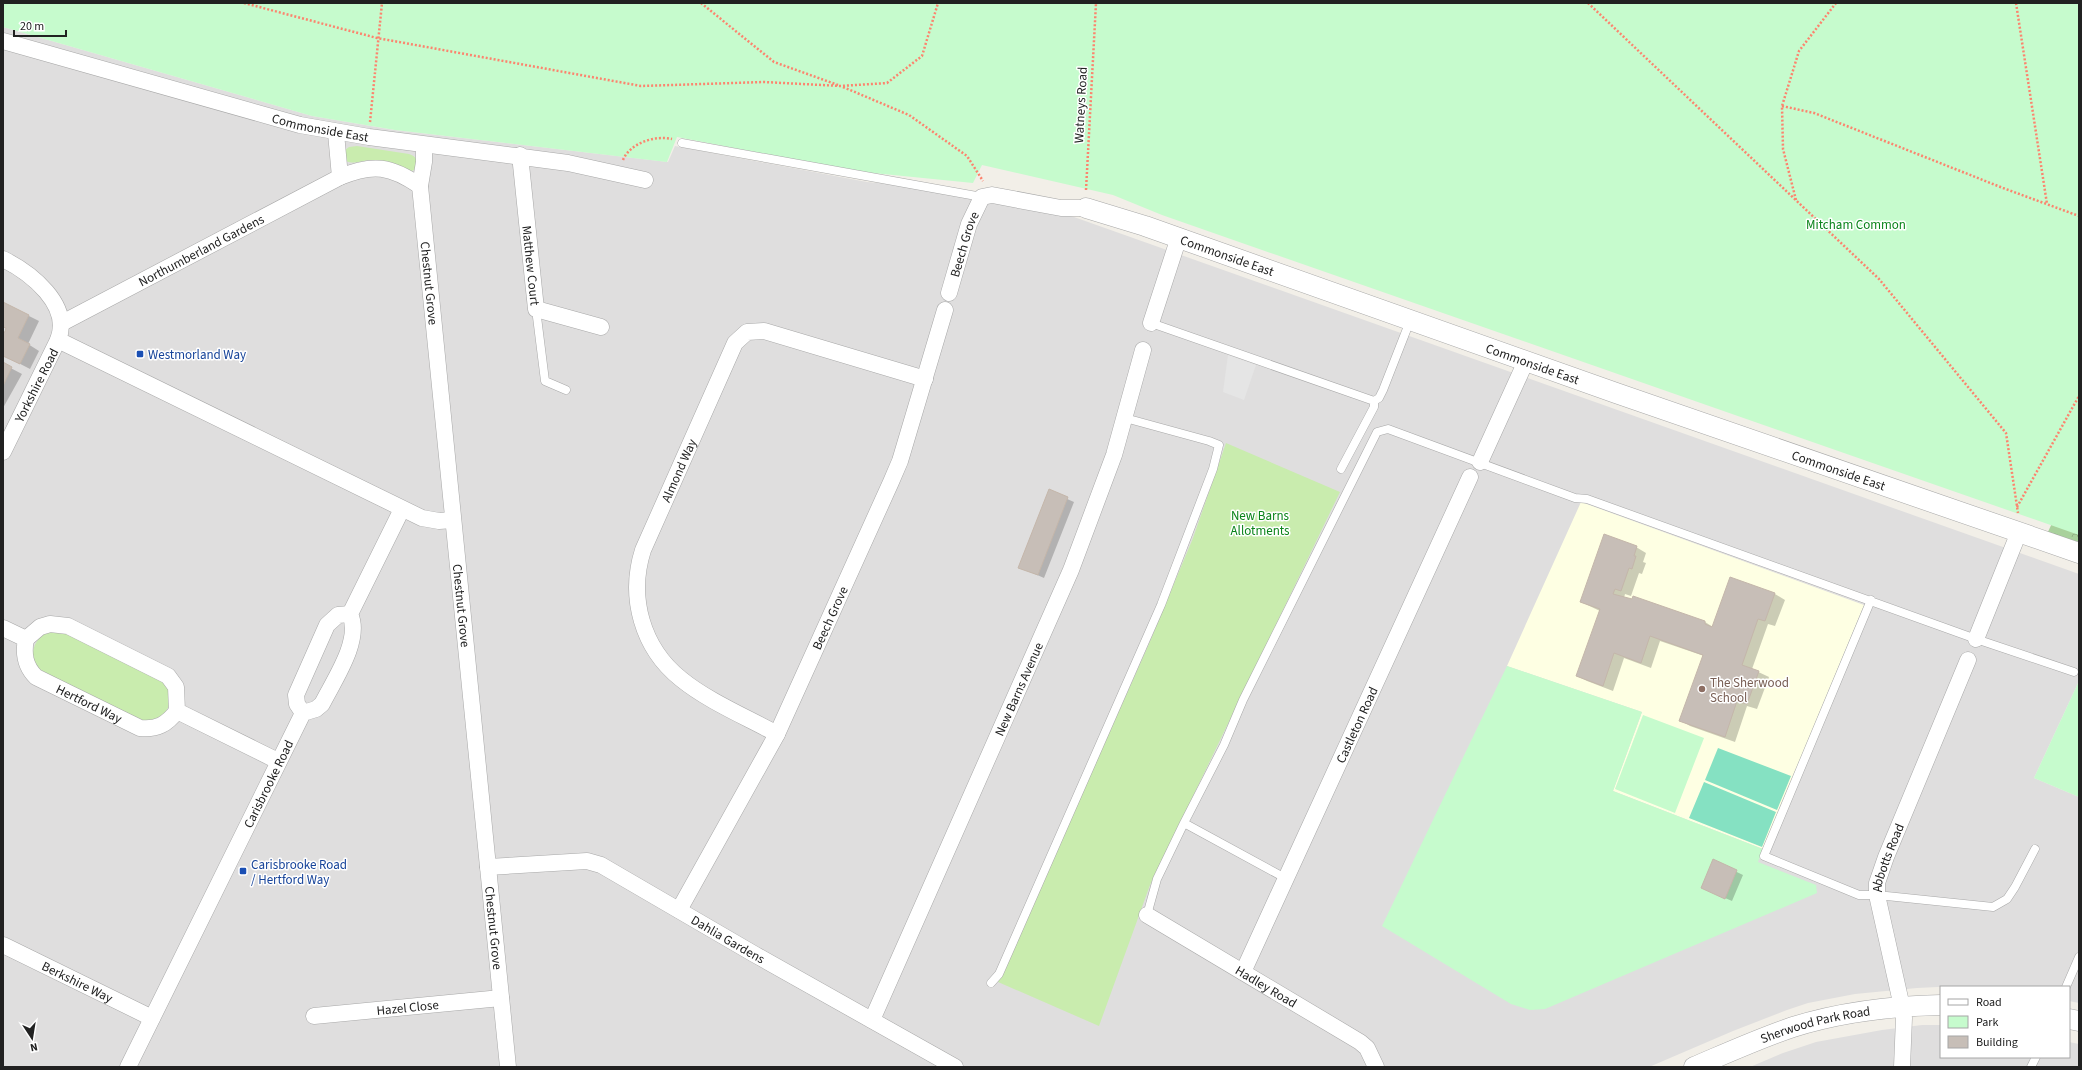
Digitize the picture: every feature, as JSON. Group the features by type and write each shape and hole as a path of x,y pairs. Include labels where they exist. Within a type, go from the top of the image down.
{"street":[{"name":"Commonside East","path":"3,41 300,125 336,133 424,145 520,155 576,164 645,180"},
{"path":"336,133 340,177"},
{"name":"Chestnut Grove","path":"424,145 424,162 420,186 508,1067"},
{"name":"Matthew Court","path":"520,155 536,309 601,327"},
{"name":"Northumberland Gardens","path":"62,323 354,171 371,167 389,169 407,177 420,186"},
{"name":"Commonside East","path":"987,196 1061,208 1086,208 1179,238 2079,554"},
{"name":"Beech Grove","path":"949,293 969,224 987,196"},
{"path":"1151,323 1179,238"},
{"path":"3,259 16,265 36,282 57,307 62,323 58,340 402,510 429,520 454,520"},
{"name":"Beech Grove","path":"679,910 777,734 894,475 945,310"},
{"name":"Almond Way","path":"777,734 695,689 676,675 659,656 651,644 640,618 637,576 643,550 736,342 747,332 764,331 925,378"},
{"name":"Yorkshire Road","path":"3,452 58,340"},
{"name":"New Barns Avenue","path":"872,1020 1071,570 1097,502 1125,418 1143,350"},
{"path":"1480,462 1526,361"},
{"name":"Castleton Road","path":"1243,972 1470,477"},
{"path":"350,614 338,615 327,625 296,695 297,704 302,713 309,713 322,704 351,643 353,622 350,614 402,510"},
{"path":"1976,639 2019,532"},
{"path":"3,628 26,639 34,632 45,626 60,624 68,626 168,676 176,687 177,711 278,761"},
{"name":"Hertford Way","path":"26,639 24,649 26,663 30,671 36,676 140,728 157,728 171,719 177,711"},
{"name":"Abbotts Road","path":"1902,1067 1904,1018 1877,895 1877,883 1886,857 1968,660"},
{"name":"Carisbrooke Road","path":"128,1067 302,713"},
{"name":"Dahlia Gardens","path":"488,867 587,861 601,865 955,1067"},
{"name":"Hadley Road","path":"1147,915 1360,1042 1367,1048 1376,1067"},
{"name":"Berkshire Way","path":"3,945 152,1018"},
{"name":"Hazel Close","path":"314,1016 501,998"},
{"name":"Sherwood Park Road","path":"1694,1067 1744,1045 1794,1027 1836,1016 1902,1007 1940,1005"}],"lane":[{"path":"682,143 987,196"},
{"path":"536,309 544,381 566,390"},
{"path":"1151,323 1367,400 1374,401 1379,398 1383,390 1411,320"},
{"path":"1341,469 1374,407 1374,401"},
{"path":"991,984 1002,967 1161,605 1213,469 1219,446 1209,441 1125,418"},
{"path":"1147,915 1157,879 1224,745 1243,700 1377,432 1388,429 1576,498 1587,499 1976,639 2074,672"},
{"path":"1871,600 1764,856 1859,895 1877,895 1993,907 2007,900 2035,849"},
{"path":"1184,823 1286,879"},
{"path":"2066,986 2079,957"},
{"path":"2031,1067 2036,1058"}],"path":[{"path":"244,3 378,38 641,86 764,82 841,86 887,83 922,56 938,3"},
{"path":"369,137 382,3"},
{"path":"701,3 774,62 841,86 909,115 967,156 987,196"},
{"name":"Watneys Road","path":"1086,208 1096,3"},
{"path":"1588,3 1879,279 2006,433 2017,507 2019,532"},
{"path":"1796,200 1783,148 1782,106 1799,51 1836,3"},
{"path":"2016,3 2046,204"},
{"path":"1782,106 1814,113 2079,216"},
{"path":"618,174 625,155 648,140 664,137 682,143"},
{"path":"2017,507 2079,396"}],"shaded area":[{"path":"3,27 312,116 394,130 668,162 675,146 867,182 966,191 1074,217 2079,574 2079,681 2034,778 2079,797 2079,1003 2070,1001 2070,986 1940,986 1855,994 1808,1003 1787,1010 1733,1031 1649,1067 3,1067"},
{"path":"1228,355 1256,365 1244,400 1223,392"},
{"name":"The Sherwood School","path":"1581,502 1864,605 1763,849 1613,791 1642,712 1507,666"},
{"path":"1922,1025 1940,1025 1940,1058 2070,1058 2070,1042 2079,1044 2079,1067 1750,1067 1783,1053 1816,1042 1882,1030"}],"green space":[{"name":"Mitcham Common","path":"3,3 2079,3 2079,535 1162,215 1113,195 982,165 973,183 853,171 677,137 667,162 395,130 312,116 3,27"},
{"path":"357,146 409,154 416,158 417,162 414,170 409,172 381,161 368,160 352,163 346,161 345,150 349,147"},
{"name":"New Barns Allotments","path":"1226,443 1340,492 1150,885 1099,1026 998,982 1148,646 1193,538"},
{"path":"2079,465 2079,542 2047,534"},
{"path":"62,631 167,683 171,702 164,715 146,722 45,675 36,665 33,654 34,648 40,637 45,632"},
{"path":"1507,666 1642,712 1613,791 1763,849 1758,862 1816,885 1817,893 1545,1009 1530,1010 1511,1004 1382,926"},
{"path":"2079,681 2079,797 2034,778"},
{"path":"1643,715 1704,738 1675,813 1615,789"},
{"path":"1718,748 1791,776 1777,810 1705,780"},
{"path":"1704,782 1776,812 1762,847 1689,818"}],"building":[{"path":"3,302 29,315 18,338 30,344 20,364 3,356 3,332 5,332 6,328 3,327"},
{"path":"3,362 12,367 3,386"},
{"path":"1049,489 1068,497 1038,575 1018,568"},
{"path":"1604,534 1637,546 1632,569 1629,568 1621,591 1615,589 1613,594 1632,599 1633,596 1705,621 1705,624 1712,627 1730,577 1775,593 1765,621 1758,619 1742,665 1759,671 1747,704 1737,701 1725,737 1679,721 1703,655 1650,636 1641,663 1614,653 1603,686 1576,676 1600,609 1580,602"},
{"path":"1713,859 1737,870 1725,899 1701,888"}],"place":[{"name":"Westmorland Way","path":"140,354"},
{"name":"The Sherwood School","path":"1702,689"},
{"name":"Carisbrooke Road / Hertford Way","path":"243,871"}]}
